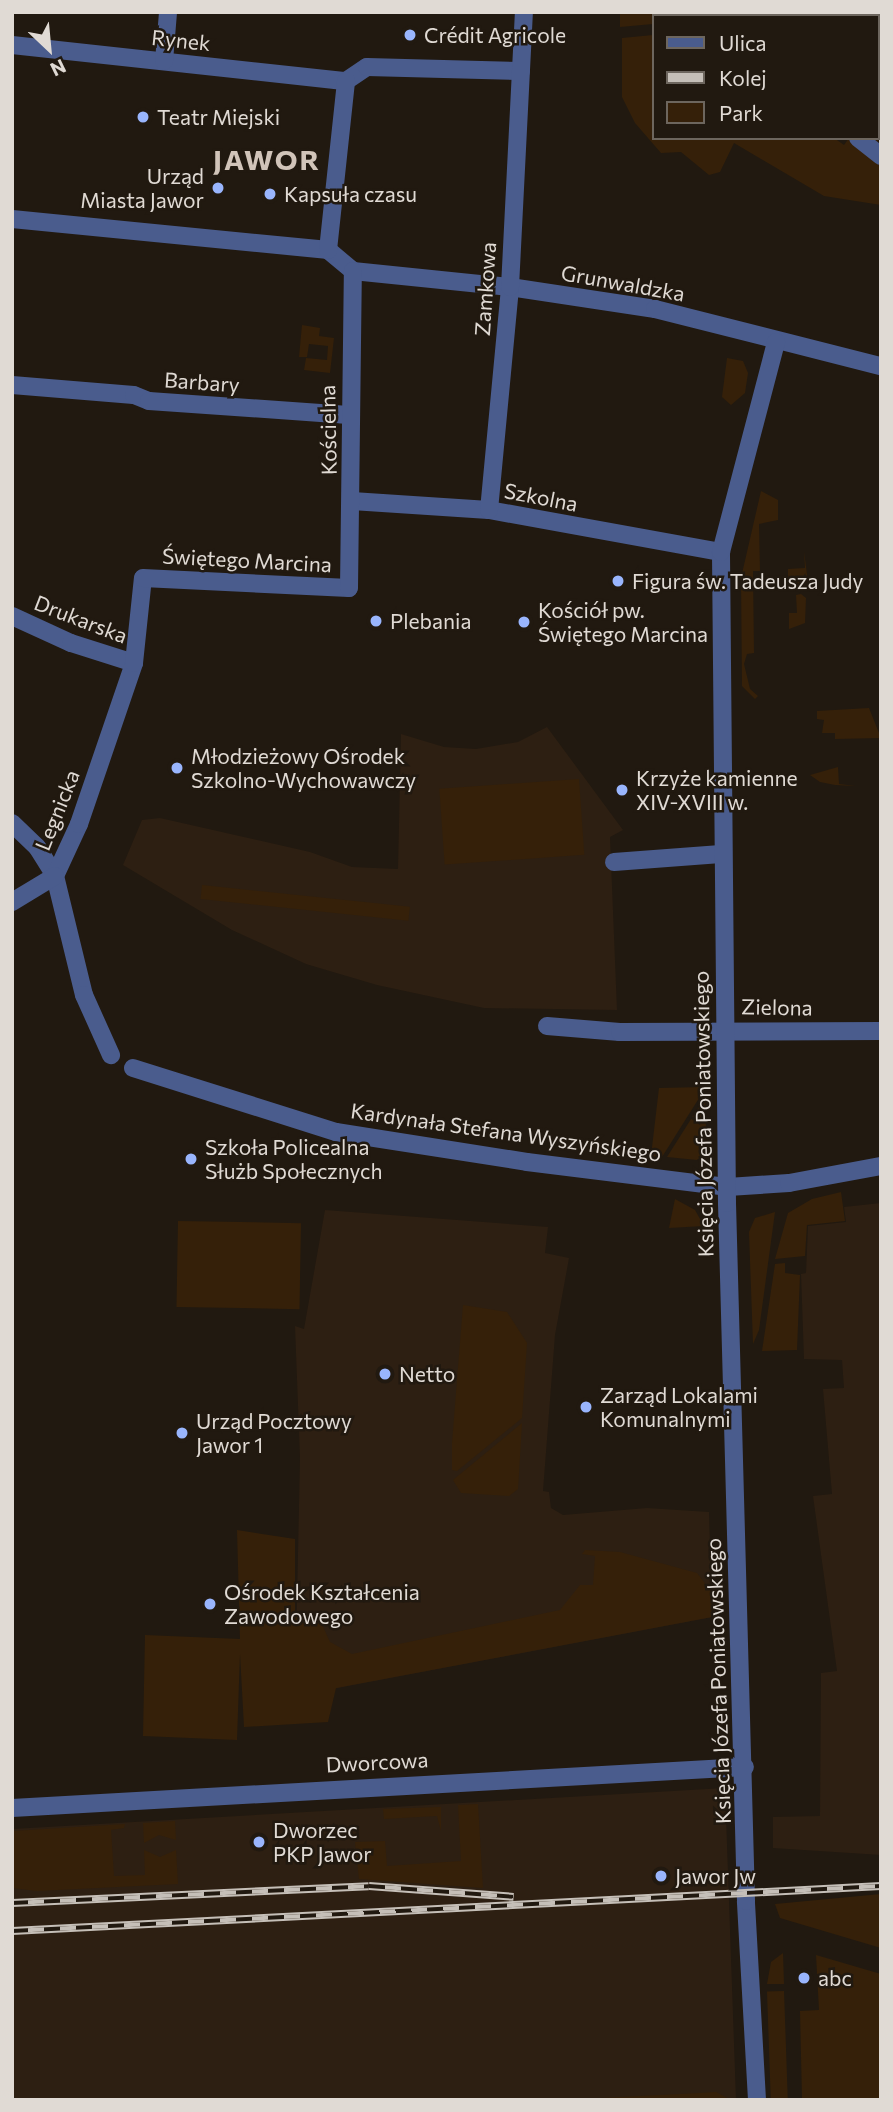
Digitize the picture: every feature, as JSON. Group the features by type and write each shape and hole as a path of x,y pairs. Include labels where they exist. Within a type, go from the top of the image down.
{"street":[{"path":"164,61 168,12"},
{"name":"Zamkowa","path":"489,510 510,287 524,12"},
{"name":"Rynek","path":"12,46 346,81"},
{"path":"328,250 346,81 366,67 521,71"},
{"path":"861,140 881,156"},
{"path":"12,219 328,250 353,271"},
{"name":"Grunwaldzka","path":"353,271 510,287 654,309 776,342 881,366"},
{"name":"Kościelna","path":"349,588 352,501 349,415 353,271"},
{"name":"Księcia Józefa Poniatowskiego","path":"757,2100 746,1893 745,1766 728,1187 721,854 720,552 776,342"},
{"name":"Barbary","path":"12,385 134,395 149,401 349,415"},
{"name":"Szkolna","path":"352,501 489,510 720,552"},
{"name":"Świętego Marcina","path":"142,578 349,588"},
{"name":"Legnicka","path":"111,1055 84,995 55,876 79,824 134,663 142,578"},
{"name":"Drukarska","path":"12,616 71,643 134,663"},
{"path":"12,823 37,847 55,876 12,902"},
{"path":"614,862 721,854"},
{"name":"Zielona","path":"547,1026 620,1032 881,1031"},
{"name":"Kardynała Stefana Wyszyńskiego","path":"133,1068 336,1132 728,1187 789,1183 881,1166"},
{"name":"Dworcowa","path":"12,1808 120,1799 745,1766"}],"shaded area":[{"path":"547,727 623,830 610,837 617,1010 484,1008 377,985 306,964 232,930 123,865 142,820 160,818 310,852 352,867 398,869 401,734 444,747 476,749 518,742"},
{"path":"881,1203 881,1855 773,1848 773,1817 820,1816 821,1673 837,1671 813,1496 832,1494 823,1389 844,1388 842,1360 804,1359 801,1274 806,1273 808,1226 846,1222 844,1207"},
{"path":"325,1210 548,1227 545,1253 569,1258 555,1335 543,1491 549,1492 551,1508 563,1515 647,1508 709,1512 712,1617 295,1696 300,1458 295,1326 304,1329"},
{"path":"725,1788 736,2100 12,2100 12,1829"}],"green space":[{"path":"620,12 683,12 652,14 652,24 620,27"},
{"path":"652,35 652,140 837,140 844,145 848,140 851,140 881,164 881,205 824,196 734,143 720,172 709,175 681,152 661,153 635,123 622,97 622,38"},
{"path":"879,56 881,56 879,115"},
{"path":"302,325 320,328 319,336 334,338 330,373 304,370 306,358 327,360 328,346 309,344 307,357 299,357"},
{"path":"727,358 743,361 748,373 745,393 731,405 722,397"},
{"path":"761,491 778,500 778,520 759,524 760,571 753,571 754,653 747,654 744,664 750,689 758,696 755,699 742,686 741,578"},
{"path":"804,551 808,582 788,587 788,569 805,568"},
{"path":"801,594 806,598 805,623 789,629 789,613 797,613 796,595"},
{"path":"869,708 881,738 835,739 835,733 822,733 824,720 817,719 817,711"},
{"path":"838,767 839,784 856,786 820,782 810,775"},
{"path":"579,779 584,855 445,865 439,789"},
{"path":"202,885 410,907 408,921 201,899"},
{"path":"706,1087 662,1157 651,1156 659,1088"},
{"path":"705,1097 707,1161 667,1157"},
{"path":"841,1192 845,1221 807,1225 805,1256 775,1259 788,1213 812,1199"},
{"path":"675,1199 695,1210 704,1226 669,1228"},
{"path":"775,1212 759,1330 753,1344 749,1232 755,1218"},
{"path":"178,1221 301,1223 299,1309 176,1307"},
{"path":"785,1263 785,1273 800,1275 797,1350 762,1351 775,1264"},
{"path":"463,1305 507,1312 527,1343 522,1418 457,1471 452,1470 452,1443"},
{"path":"522,1423 518,1489 509,1496 461,1493 453,1480"},
{"path":"237,1530 295,1539 295,1616 319,1618 330,1642 352,1654 560,1610 580,1585 593,1585 595,1556 582,1554 585,1550 620,1552 697,1573 711,1591 712,1617 336,1688 328,1722 244,1727 240,1654 237,1740 143,1736 145,1635 240,1639"},
{"path":"478,1804 483,1888 359,1879 355,1842 385,1841 387,1866 461,1861 458,1805"},
{"path":"441,1807 441,1831 437,1816 384,1819 383,1809"},
{"path":"175,1821 176,1840 159,1835 144,1843 143,1823"},
{"path":"125,1824 124,1828 111,1830 114,1876 145,1875 144,1850 160,1857 176,1850 178,1884 37,1891 12,1888 12,1831"},
{"path":"881,1894 881,1948 780,1918 775,1904"},
{"path":"783,1953 784,1984 767,1984 771,1962"},
{"path":"816,1955 881,1974 881,2100 802,2100 800,2011 819,2010"},
{"path":"784,1991 788,2100 771,2100 767,1992"},
{"path":"716,2092 731,2100 561,2100 700,2093"}],"railway":[{"path":"12,1903 369,1886 514,1897"},
{"path":"12,1931 881,1886"}],"place":[{"name":"Crédit Agricole","path":"410,35"},
{"name":"Teatr Miejski","path":"143,117"},
{"name":"Urząd Miasta Jawor","path":"218,188"},
{"name":"Kapsuła czasu","path":"270,194"},
{"name":"Figura św. Tadeusza Judy","path":"618,581"},
{"name":"Plebania","path":"376,621"},
{"name":"Kościół pw. Świętego Marcina","path":"524,622"},
{"name":"Młodzieżowy Ośrodek Szkolno-Wychowawczy","path":"177,768"},
{"name":"Krzyże kamienne XIV-XVIII w.","path":"622,790"},
{"name":"Szkoła Policealna Służb Społecznych","path":"191,1159"},
{"name":"Netto","path":"385,1374"},
{"name":"Zarząd Lokalami Komunalnymi","path":"586,1407"},
{"name":"Urząd Pocztowy Jawor 1","path":"182,1433"},
{"name":"Ośrodek Kształcenia Zawodowego","path":"210,1604"},
{"name":"Dworzec PKP Jawor","path":"259,1842"},
{"name":"Jawor Jw","path":"661,1876"},
{"name":"abc","path":"804,1978"}],"district":[{"name":"JAWOR","path":"267,159"}]}
